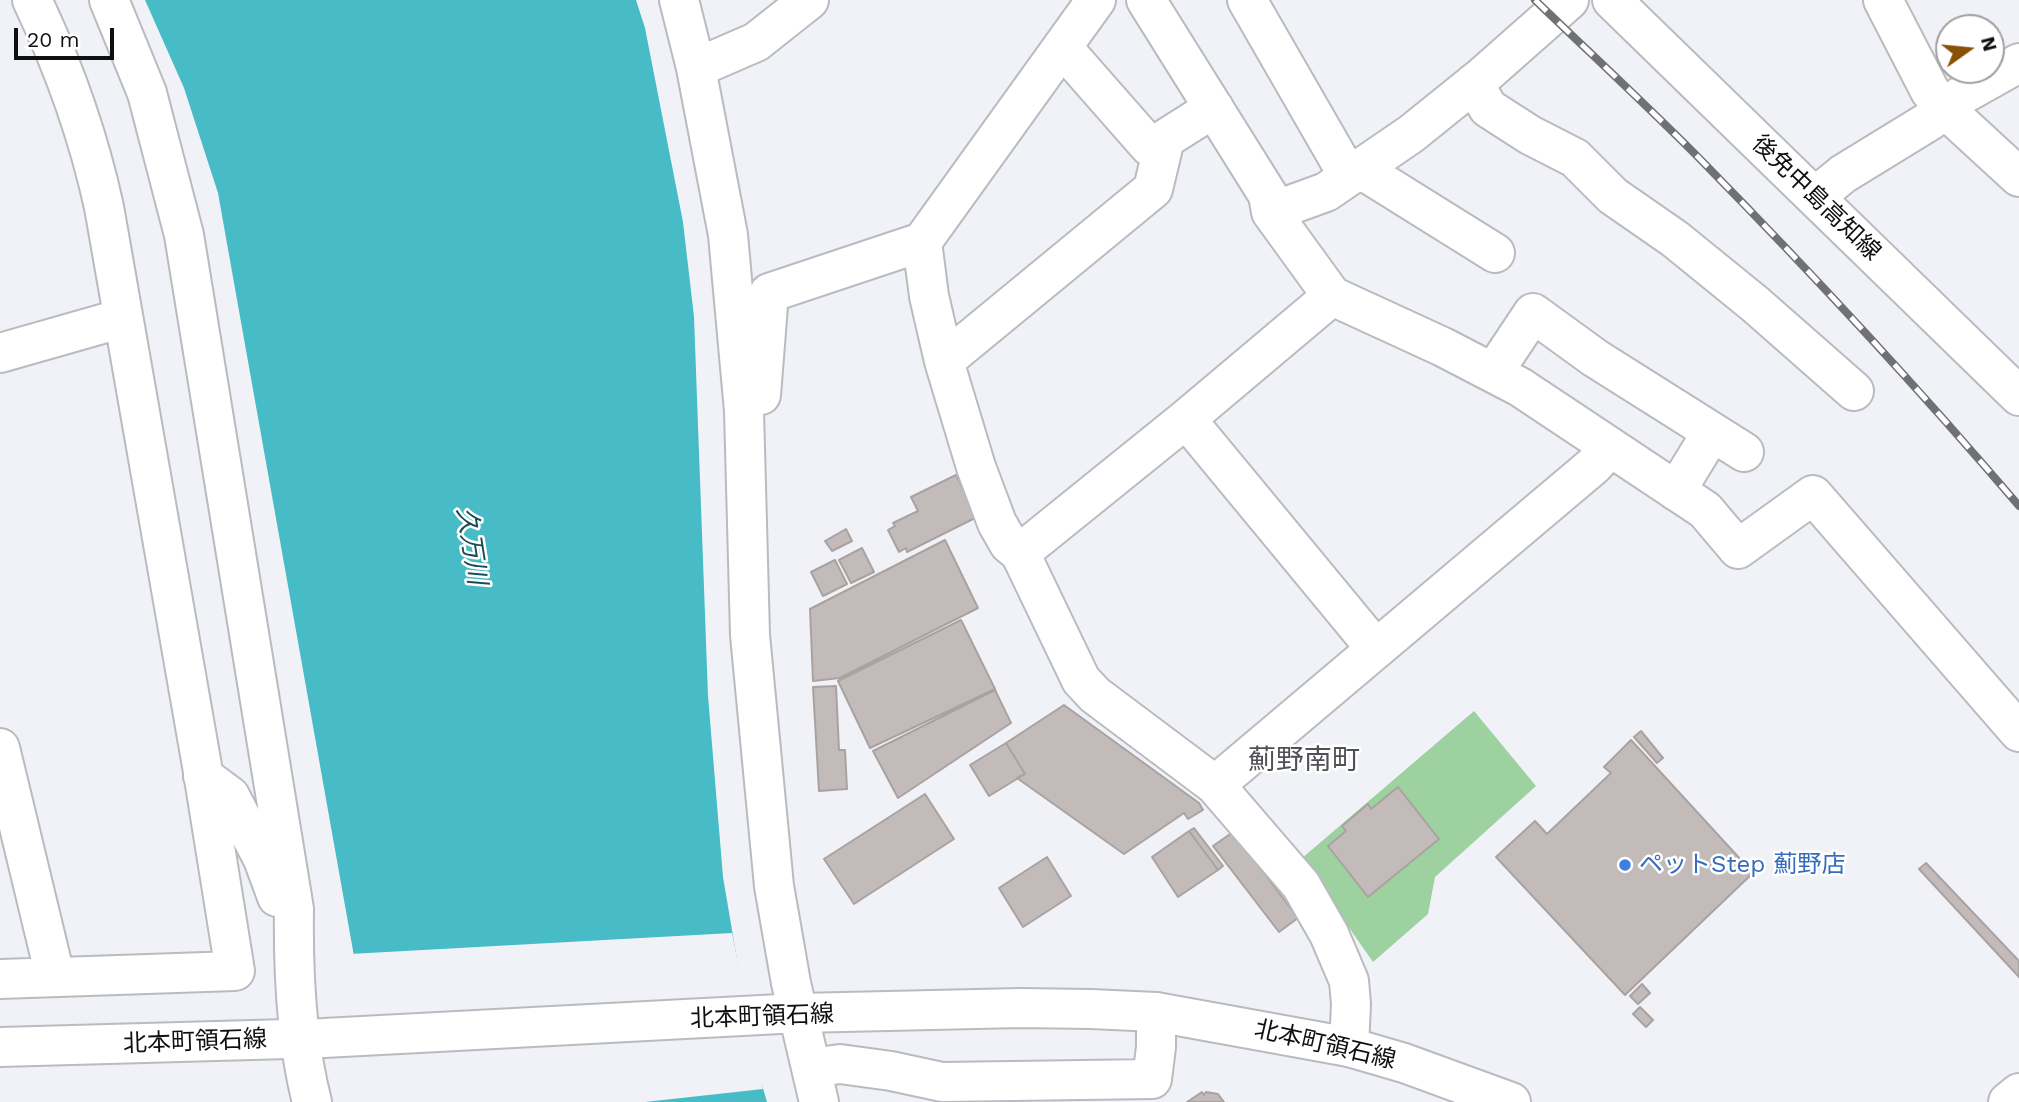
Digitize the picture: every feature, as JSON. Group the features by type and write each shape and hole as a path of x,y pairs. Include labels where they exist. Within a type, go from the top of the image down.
{"street":[{"path":"0,979 235,971 104,207 92,152 68,82 32,0"},
{"path":"109,0 147,93 184,235 295,909 293,944"},
{"path":"679,0 702,66 728,235 744,411 750,635 774,886 791,983 787,1014 815,1085 840,1064 942,1082 1152,1079 1156,1012"},
{"path":"702,66 756,42 809,0"},
{"path":"744,434 756,429 784,288 922,242 1096,0"},
{"path":"1146,0 1268,195 1271,212 1332,296 1443,346 1520,387 1609,449 1706,510 1738,549 1813,495 2019,732"},
{"path":"1247,0 1342,164 1370,175 1495,253"},
{"path":"1271,212 1326,192 1410,134 1474,83 1569,0"},
{"name":"後免中島高知線","path":"1612,0 2019,396"},
{"path":"1883,0 1930,91 1945,109 2019,177"},
{"path":"1062,47 1149,146 1161,154"},
{"path":"1815,197 1843,174 1931,120 1962,95 2019,63"},
{"path":"1474,83 1488,108 1530,135 1575,158 1613,196 1675,239 1755,304 1854,391"},
{"path":"944,361 1153,189 1165,139 1213,108"},
{"path":"922,242 929,296 944,361 976,467 998,523 1009,544 1020,553 1081,680 1095,695 1215,785 1301,885 1329,934 1349,981 1349,1046"},
{"path":"1020,553 1186,419 1332,296"},
{"path":"1493,373 1534,313 1595,358 1744,452"},
{"path":"0,353 123,318"},
{"path":"1186,419 1376,649"},
{"path":"1676,491 1712,432"},
{"path":"1215,785 1594,466 1609,449"},
{"path":"0,748 55,976"},
{"path":"203,776 230,796 263,859 293,944 312,1038 311,1101"},
{"name":"北本町領石線","path":"0,1047 312,1038 787,1014 1021,1008 1156,1012 1349,1046 1511,1102"},
{"path":"2008,1102 2019,1093"}],"green space":[{"path":"1474,711 1536,786 1435,877 1428,914 1373,962 1301,859"}],"water":[{"name":"久万川","path":"145,0 636,0 645,28 683,222 694,317 708,696 723,877 753,1054 767,1102 380,1102 218,193 184,88"}],"pier":[{"path":"732,933 763,1089 645,1102 376,1102 350,954"}],"building":[{"path":"956,475 977,517 907,552 906,548 899,552 888,530 895,526 893,523 918,511 911,497"},
{"path":"846,529 852,541 832,551 825,541"},
{"path":"945,540 978,608 840,678 813,681 810,609"},
{"path":"862,548 874,572 851,583 839,560"},
{"path":"835,560 847,584 823,596 811,572"},
{"path":"961,620 995,689 870,748 838,681"},
{"path":"836,686 839,750 845,750 847,789 819,791 813,687"},
{"path":"995,690 1011,723 898,798 873,751"},
{"path":"1064,705 1199,803 1203,810 1188,819 1184,813 1124,854 1017,778 1025,774 1006,743"},
{"path":"1641,731 1663,758 1657,763 1634,737"},
{"name":"ペットStep 薊野店","path":"1631,740 1753,873 1625,995 1496,857 1535,821 1547,834 1611,773 1604,767"},
{"path":"1006,743 1025,774 989,796 970,765"},
{"path":"1398,787 1439,839 1368,897 1328,846 1346,831 1342,826 1368,804 1371,809"},
{"path":"925,794 954,839 854,904 824,859"},
{"path":"1194,828 1223,866 1218,870 1189,831"},
{"path":"1189,831 1218,870 1178,897 1152,857"},
{"path":"1233,832 1298,918 1279,932 1213,846"},
{"path":"1047,857 1071,896 1023,927 999,888"},
{"path":"1926,863 2019,961 2019,977 1919,869"},
{"path":"1642,984 1650,993 1638,1004 1630,996"},
{"path":"1640,1007 1653,1020 1646,1027 1633,1014"},
{"path":"1202,1092 1204,1095 1206,1092 1218,1094 1224,1102 1187,1102"}],"railway":[{"path":"1535,0 1676,135 1779,240 1901,372 2019,506"}],"place":[{"name":"ペットStep 薊野店","path":"1625,865"}],"district":[{"name":"薊野南町","path":"1304,761"}]}
